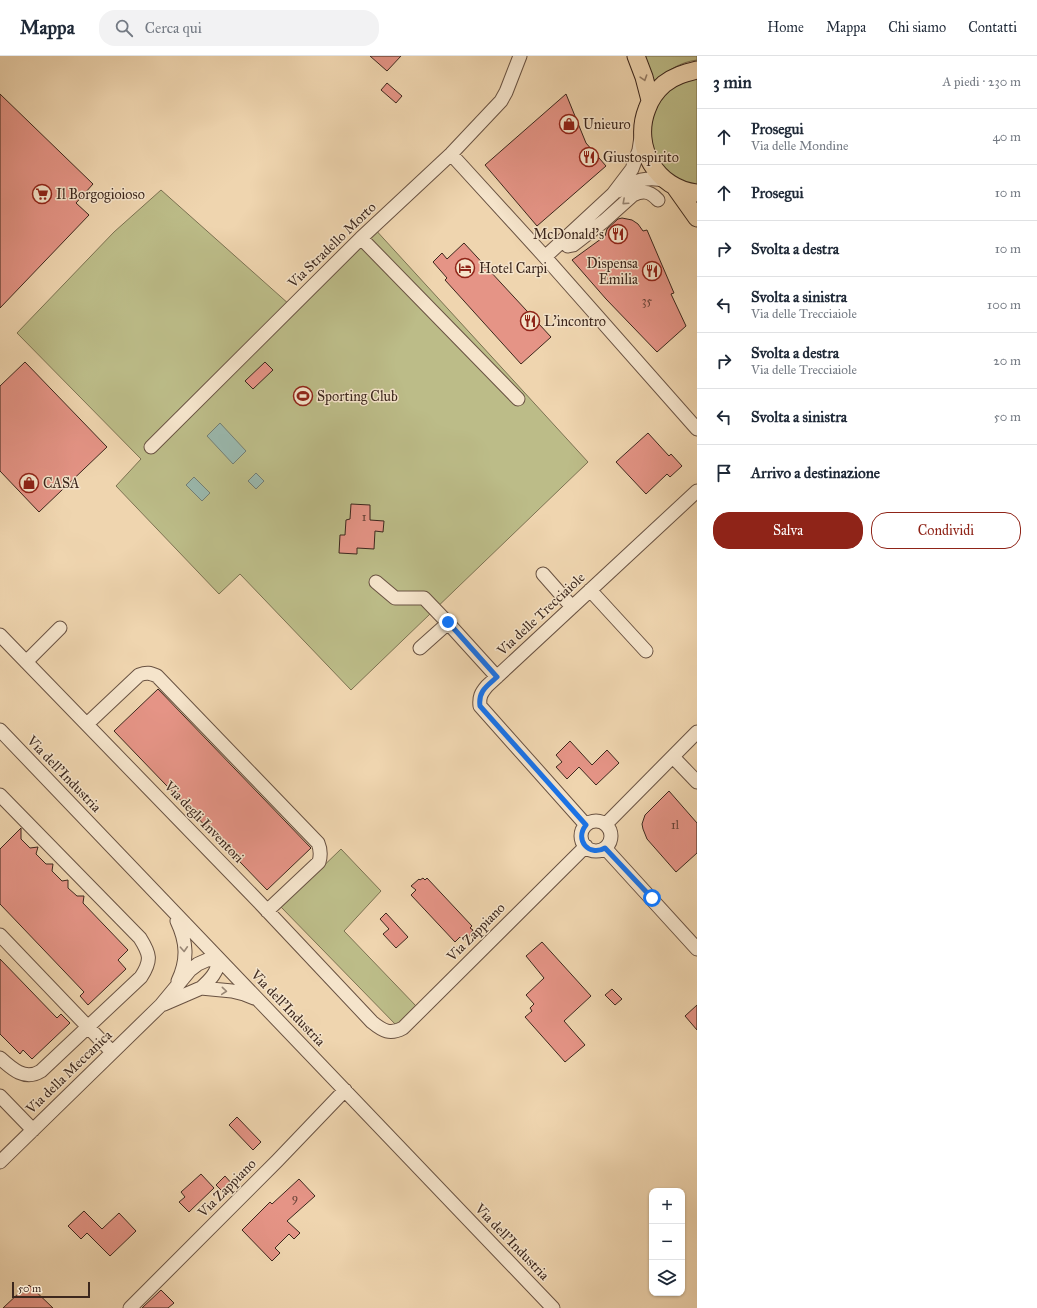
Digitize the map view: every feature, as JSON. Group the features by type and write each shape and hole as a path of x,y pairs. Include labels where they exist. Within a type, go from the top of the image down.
{"main road":[{"path":"636,56 644,77 650,100"},
{"path":"697,70 680,74 663,85 650,100 644,117 642,132 643,146 648,159 656,171 670,184 697,218"},
{"path":"670,184 689,192 697,193"}],"street":[{"name":"Via Stradello Morto","path":"151,447 361,238 451,154 501,101 520,56"},
{"path":"545,257 613,194 632,169 639,150 644,117"},
{"path":"451,154 545,257 697,429"},
{"path":"613,194 636,181 646,179 661,180 670,184"},
{"path":"564,240 568,246 574,245 633,195 648,192 654,195 658,200"},
{"path":"361,238 518,399"},
{"name":"Via delle Trecciaiole","path":"586,825 480,706 479,698 482,692 497,677 697,491"},
{"path":"543,574 572,607"},
{"path":"376,582 395,598 424,598 448,622 497,677"},
{"path":"590,590 646,651"},
{"path":"420,648 448,622"},
{"path":"26,662 60,628"},
{"name":"Via degli Inventori","path":"0,635 267,911 372,1022 384,1031"},
{"path":"87,724 139,675 145,672 157,676 296,820 318,843 321,856 318,862 267,911"},
{"name":"Via dell'Industria","path":"0,730 553,1308"},
{"path":"606,824 697,732"},
{"path":"673,757 697,782"},
{"path":"0,795 140,938 147,950 149,959 147,967 141,977 41,1071 34,1075 22,1074 14,1070 0,1058"},
{"path":"594,821 606,824 609,828 611,836 605,848 597,851 586,846 582,838 583,828 594,821"},
{"name":"Via Zappiano","path":"384,1031 396,1031 403,1028 586,846"},
{"path":"605,848 697,949"},
{"name":"Via della Meccanica","path":"161,1005 178,980 185,956 183,933 173,912"},
{"path":"0,935 112,1052"},
{"name":"Via della Meccanica","path":"0,1162 161,1005 190,970 207,960 219,959 218,967 212,979 201,988 161,1005"},
{"name":"Via della Meccanica","path":"201,988 232,991 258,1000"},
{"name":"Via Zappiano","path":"130,1308 277,1161 345,1090"},
{"path":"0,1096 33,1130"}],"green space":[{"path":"642,56 697,56 697,60 674,68 654,82"},
{"path":"697,77 697,185 683,181 670,174 661,163 654,151 651,137 651,122 655,109 667,92 674,86"},
{"name":"Sporting Club","path":"161,190 290,305 373,227 588,462 351,690 240,574 219,594 116,486 141,459 17,333 114,232"},
{"path":"341,849 381,891 344,931 417,1007 397,1026 281,907"}],"water":[{"path":"220,423 246,451 233,464 207,436"},
{"path":"256,473 264,481 256,489 248,481"},
{"path":"194,477 210,493 202,501 186,485"}],"building":[{"path":"370,56 401,56 387,71"},
{"path":"387,83 402,96 396,103 381,90"},
{"name":"Il Borgogioioso","path":"0,94 93,184 76,203 89,215 0,308"},
{"path":"566,94 586,143 606,166 537,226 485,165"},
{"path":"622,218 632,220 638,224 643,231 647,230 674,293 671,294 686,326 657,352 606,299 572,260 605,236 607,229 618,219"},
{"path":"464,243 551,337 521,364 445,280 447,278 433,262 442,253 447,259"},
{"path":"25,362 107,447 39,512 0,471 0,386"},
{"path":"265,362 273,370 253,389 245,381"},
{"path":"648,433 669,456 671,454 682,466 670,477 667,474 646,494 616,462"},
{"path":"351,504 370,505 370,520 384,521 383,532 375,531 374,549 357,548 357,554 339,553 340,535 345,535 346,520 350,519"},
{"path":"158,689 311,848 267,890 114,731"},
{"path":"570,741 592,765 607,750 619,763 596,785 579,767 567,779 556,767 562,762 556,755"},
{"path":"669,791 697,823 697,853 676,872 647,839 642,824 645,815"},
{"path":"21,828 21,839 30,848 38,847 36,854 46,864 53,864 52,871 62,881 68,880 68,888 77,896 84,896 83,903 128,950 118,960 126,969 88,1005 80,996 84,992 0,904 0,849"},
{"path":"423,878 425,880 427,878 472,926 470,928 473,930 471,933 472,934 464,941 460,937 455,942 411,895 416,890 411,886 419,879 420,880"},
{"path":"386,913 408,937 396,948 383,934 389,929 380,919"},
{"path":"542,942 591,996 564,1021 585,1045 565,1062 525,1017 532,1011 530,1008 534,1004 526,995 544,978 526,956"},
{"path":"0,959 57,1018 61,1014 70,1023 32,1059 23,1050 20,1054 0,1034"},
{"path":"612,989 622,999 615,1005 605,995"},
{"path":"697,1005 697,1030 685,1016"},
{"path":"237,1117 261,1142 253,1150 229,1125"},
{"path":"201,1174 214,1188 189,1212 179,1202 185,1197 181,1192"},
{"path":"225,1176 233,1185 224,1193 216,1185"},
{"path":"299,1179 315,1196 287,1221 300,1233 294,1239 289,1234 275,1248 280,1253 272,1261 242,1230 270,1202 272,1204"},
{"path":"84,1211 102,1229 119,1213 136,1231 110,1256 87,1233 81,1239 68,1226"},
{"path":"29,1285 53,1308 3,1308 20,1292 22,1293"},
{"path":"161,1290 174,1303 168,1308 142,1308"}],"place":[{"name":"Unieuro","path":"569,124"},
{"name":"Giustospirito","path":"589,157"},
{"name":"Il Borgogioioso","path":"42,194"},
{"name":"McDonald's","path":"618,234"},
{"name":"Hotel Carpi","path":"465,268"},
{"name":"Dispensa Emilia","path":"652,271"},
{"name":"L'incontro","path":"530,321"},
{"name":"Sporting Club","path":"303,396"},
{"name":"CASA","path":"29,483"}],"route":[{"path":"448,622 497,677 482,692 479,698 480,706 586,825 583,828 582,838 586,846 589,849 597,851 605,848 652,898"}]}
